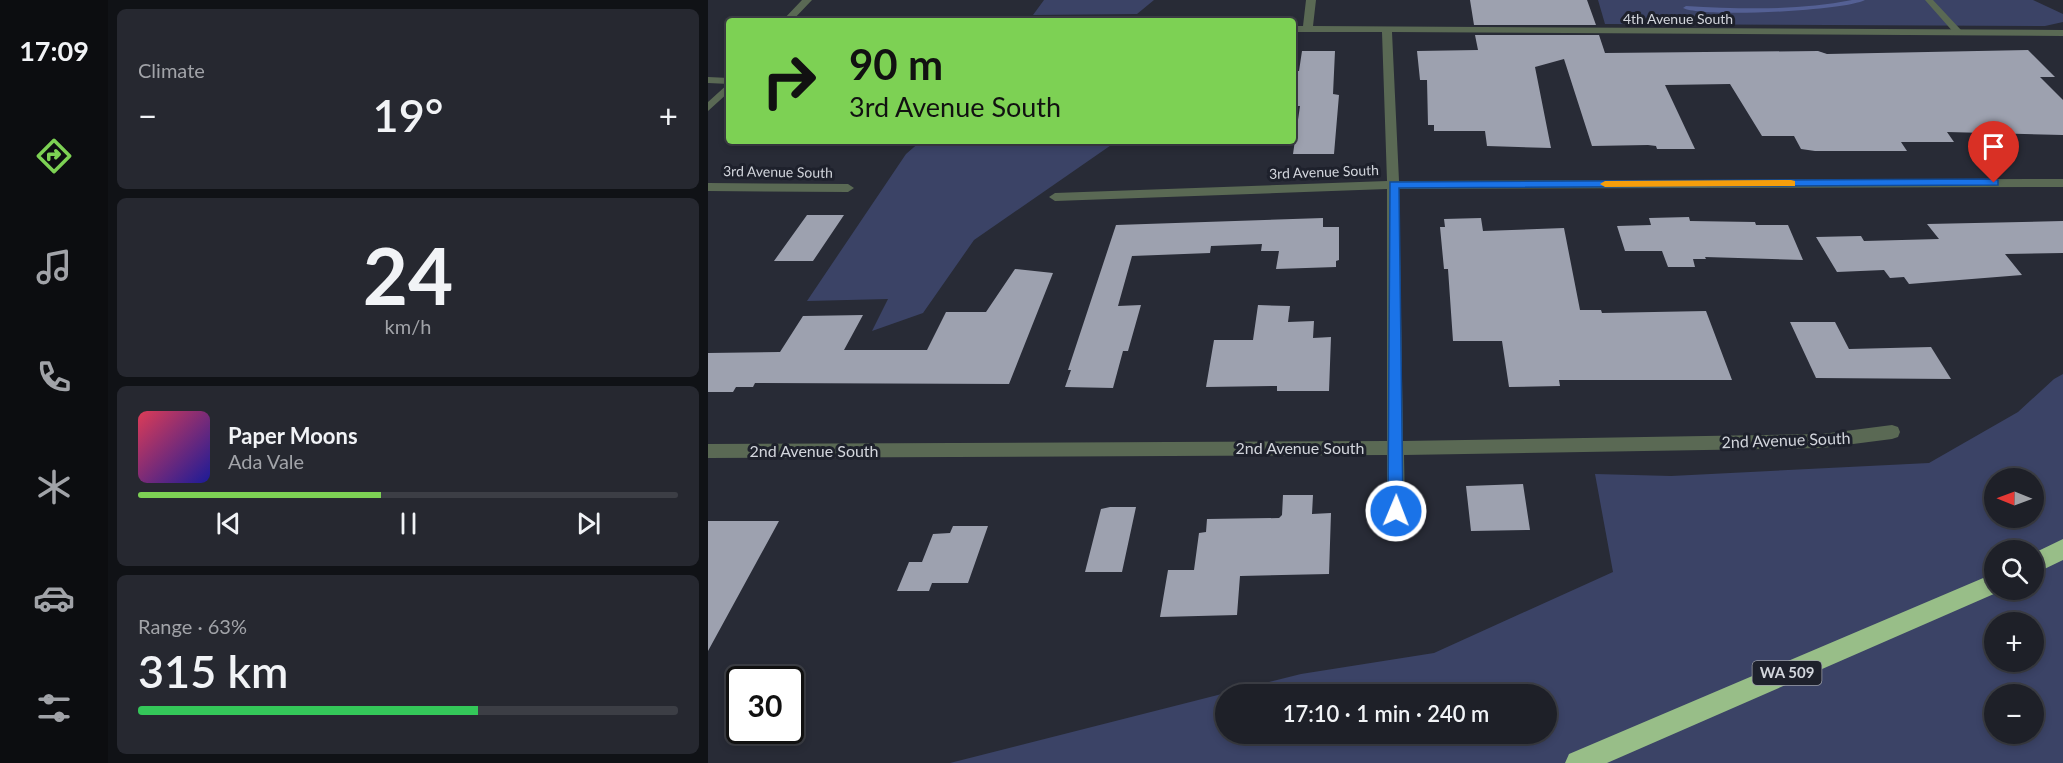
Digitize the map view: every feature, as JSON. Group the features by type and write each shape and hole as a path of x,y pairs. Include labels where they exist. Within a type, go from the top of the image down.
{"highway":[{"path":"2044,559 2063,549"},
{"name":"WA 509","path":"1578,763 1984,588"}],"street":[{"path":"790,18 807,0"},
{"path":"1308,27 1311,0"},
{"name":"4th Avenue South","path":"1296,29 1308,27 1387,32 2063,33"},
{"path":"1387,32 1394,185 1396,511"},
{"path":"708,108 726,89"},
{"name":"3rd Avenue South","path":"1055,197 1394,185 2063,183"},
{"name":"3rd Avenue South","path":"708,187 848,188"},
{"name":"2nd Avenue South","path":"708,452 1397,448 1822,441 1892,432"}],"lane":[{"path":"1929,0 1958,32"},
{"path":"708,80 726,81"}],"shaded area":[{"path":"1044,0 1154,0 1137,14 1033,15"},
{"path":"1598,0 2033,0 2063,14 2063,22 2045,26 1605,24"},
{"path":"918,144 1113,144 974,240 923,313 872,331 888,299 807,301 906,154"},
{"path":"2063,374 2063,763 950,763 1215,696 1215,744 1557,744 1557,684 1262,684 1301,674 1434,653 1613,572 1595,474 1671,476 1929,463 2018,412 2054,379"}],"building":[{"path":"1470,0 1587,0 1596,25 1474,25"},
{"path":"1475,35 1599,35 1605,53 1818,51 1827,54 2028,50 2055,77 2040,77 2063,100 2063,135 1947,132 1954,142 1901,142 1907,151 1815,151 1801,149 1794,136 1762,136 1730,84 1665,85 1695,149 1657,149 1656,146 1648,145 1592,146 1564,59 1535,67 1551,148 1487,146 1485,131 1434,131 1434,125 1428,125 1427,80 1420,80 1417,51 1478,50"},
{"path":"1302,51 1335,51 1333,94 1339,95 1334,154 1293,154 1300,106 1296,106 1296,71 1299,71"},
{"path":"807,215 844,215 813,261 774,261"},
{"path":"1689,217 1690,221 1788,225 1803,260 1705,257 1706,259 1693,259 1695,267 1668,267 1662,251 1625,251 1617,226 1651,225 1649,218"},
{"path":"1323,218 1323,227 1339,227 1339,260 1336,261 1336,267 1276,269 1279,251 1261,251 1262,244 1211,246 1210,253 1132,256 1118,306 1141,305 1128,351 1123,351 1113,388 1065,387 1071,370 1068,370 1116,225"},
{"path":"1481,218 1483,231 1564,228 1580,310 1601,310 1602,313 1706,311 1732,380 1559,380 1560,386 1509,387 1502,341 1453,341 1448,269 1444,269 1440,227 1445,227 1444,219"},
{"path":"2063,221 2063,253 2005,254 2022,275 1909,284 1904,277 1890,278 1884,270 1837,272 1816,237 1861,236 1864,241 1939,239 1927,224"},
{"path":"1015,269 1053,273 1009,384 755,383 753,387 736,387 733,392 708,392 708,353 780,352 803,316 863,315 844,350 927,350 946,312 986,312"},
{"path":"1258,305 1290,306 1288,322 1314,321 1313,338 1331,337 1329,391 1277,391 1277,386 1206,387 1214,340 1253,340"},
{"path":"1790,322 1835,322 1849,349 1931,347 1951,379 1816,378"},
{"path":"1523,484 1530,530 1471,531 1466,486"},
{"path":"1283,495 1313,495 1312,514 1331,513 1329,574 1240,576 1237,615 1160,617 1168,570 1194,570 1199,533 1206,532 1207,519 1279,518 1282,515"},
{"path":"1136,507 1122,572 1085,572 1101,509"},
{"path":"708,521 779,521 708,651"},
{"path":"953,526 988,526 968,583 932,583 929,591 897,591 909,562 922,562 933,534 950,533"}],"waterway":[{"path":"1686,8 1796,9 1862,0"}],"slow traffic":[{"path":"1605,184 1791,183"}],"route":[{"path":"1396,511 1394,185 1994,183"}]}
